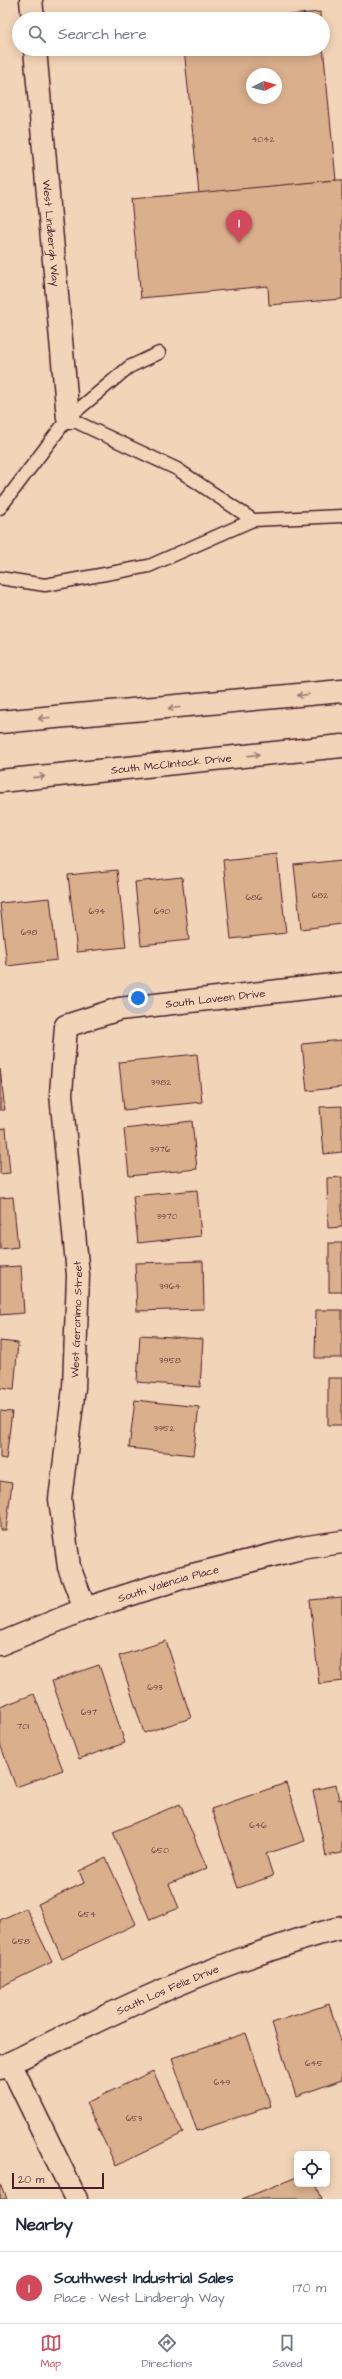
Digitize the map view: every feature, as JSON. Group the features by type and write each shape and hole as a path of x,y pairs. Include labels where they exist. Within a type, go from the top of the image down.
{"street":[{"path":"31,0 32,12"},
{"name":"West Lindbergh Way","path":"36,56 68,418"},
{"path":"0,722 342,691"},
{"name":"South McClintock Drive","path":"0,781 342,746"},
{"name":"South Laveen Drive","path":"66,1026 119,1009 342,984"},
{"name":"West Geronimo Street","path":"66,1026 61,1094 78,1275 74,1388 60,1499 69,1567 85,1609"},
{"name":"South Valencia Place","path":"0,1644 85,1609 181,1578 301,1548 342,1542"},
{"name":"South Los Feliz Drive","path":"5,2066 156,1993 237,1960 326,1931 342,1928"},
{"path":"5,2066 76,2199"}],"lane":[{"path":"0,508 68,418 129,367 159,353"},
{"path":"68,418 176,469 253,520"},
{"path":"0,578 45,585 150,566 253,520 342,516"}],"building":[{"path":"185,56 324,56 336,180 199,194"},
{"path":"342,180 342,299 269,305 268,286 141,298 131,199"},
{"path":"277,854 286,933 231,939 223,860"},
{"path":"342,860 342,924 301,929 294,865"},
{"path":"117,870 126,947 77,952 68,875"},
{"path":"182,877 189,940 141,945 135,882"},
{"path":"50,898 57,960 7,966 0,903"},
{"path":"342,1040 342,1087 307,1091 302,1044"},
{"path":"197,1054 202,1102 124,1110 119,1062"},
{"path":"0,1069 5,1110 0,1110"},
{"path":"342,1106 342,1152 324,1154 320,1107"},
{"path":"192,1121 197,1169 129,1176 124,1129"},
{"path":"6,1128 10,1173 0,1174 0,1129"},
{"path":"342,1177 342,1227 328,1228 327,1178"},
{"path":"197,1190 201,1236 138,1243 133,1196"},
{"path":"13,1197 18,1247 0,1249 0,1198"},
{"path":"329,1243 342,1243 342,1292 329,1292"},
{"path":"203,1261 204,1309 137,1311 135,1263"},
{"path":"21,1266 24,1313 0,1315 0,1267"},
{"path":"316,1310 342,1310 342,1358 315,1358"},
{"path":"140,1335 203,1339 200,1387 137,1382"},
{"path":"0,1341 18,1343 14,1390 0,1388"},
{"path":"328,1378 342,1378 342,1425 328,1425"},
{"path":"135,1400 199,1407 193,1455 129,1448"},
{"path":"0,1411 12,1412 6,1459 0,1458"},
{"path":"0,1481 12,1483 6,1530 0,1530"},
{"path":"342,1597 342,1681 319,1684 310,1600"},
{"path":"166,1641 191,1718 144,1733 119,1656"},
{"path":"99,1665 125,1743 79,1759 52,1681"},
{"path":"34,1694 63,1770 16,1787 0,1744 0,1707"},
{"path":"286,1783 305,1841 266,1854 273,1876 238,1888 211,1809"},
{"path":"336,1785 339,1800 342,1799 342,1853 326,1856 313,1790"},
{"path":"180,1804 207,1868 169,1884 179,1908 150,1920 113,1832"},
{"path":"106,1858 136,1924 62,1959 38,1904 84,1883 79,1871"},
{"path":"26,1908 52,1962 0,1987 0,1920"},
{"path":"329,2004 342,2045 342,2080 296,2096 272,2023"},
{"path":"246,2033 271,2106 197,2131 172,2058"},
{"path":"153,2071 183,2133 116,2166 86,2103"},
{"path":"294,2178 294,2187 317,2187 322,2199 242,2199"},
{"path":"1,2184 7,2199 0,2199"}],"place":[{"name":"Southwest Industrial Sales","path":"239,243"}]}
